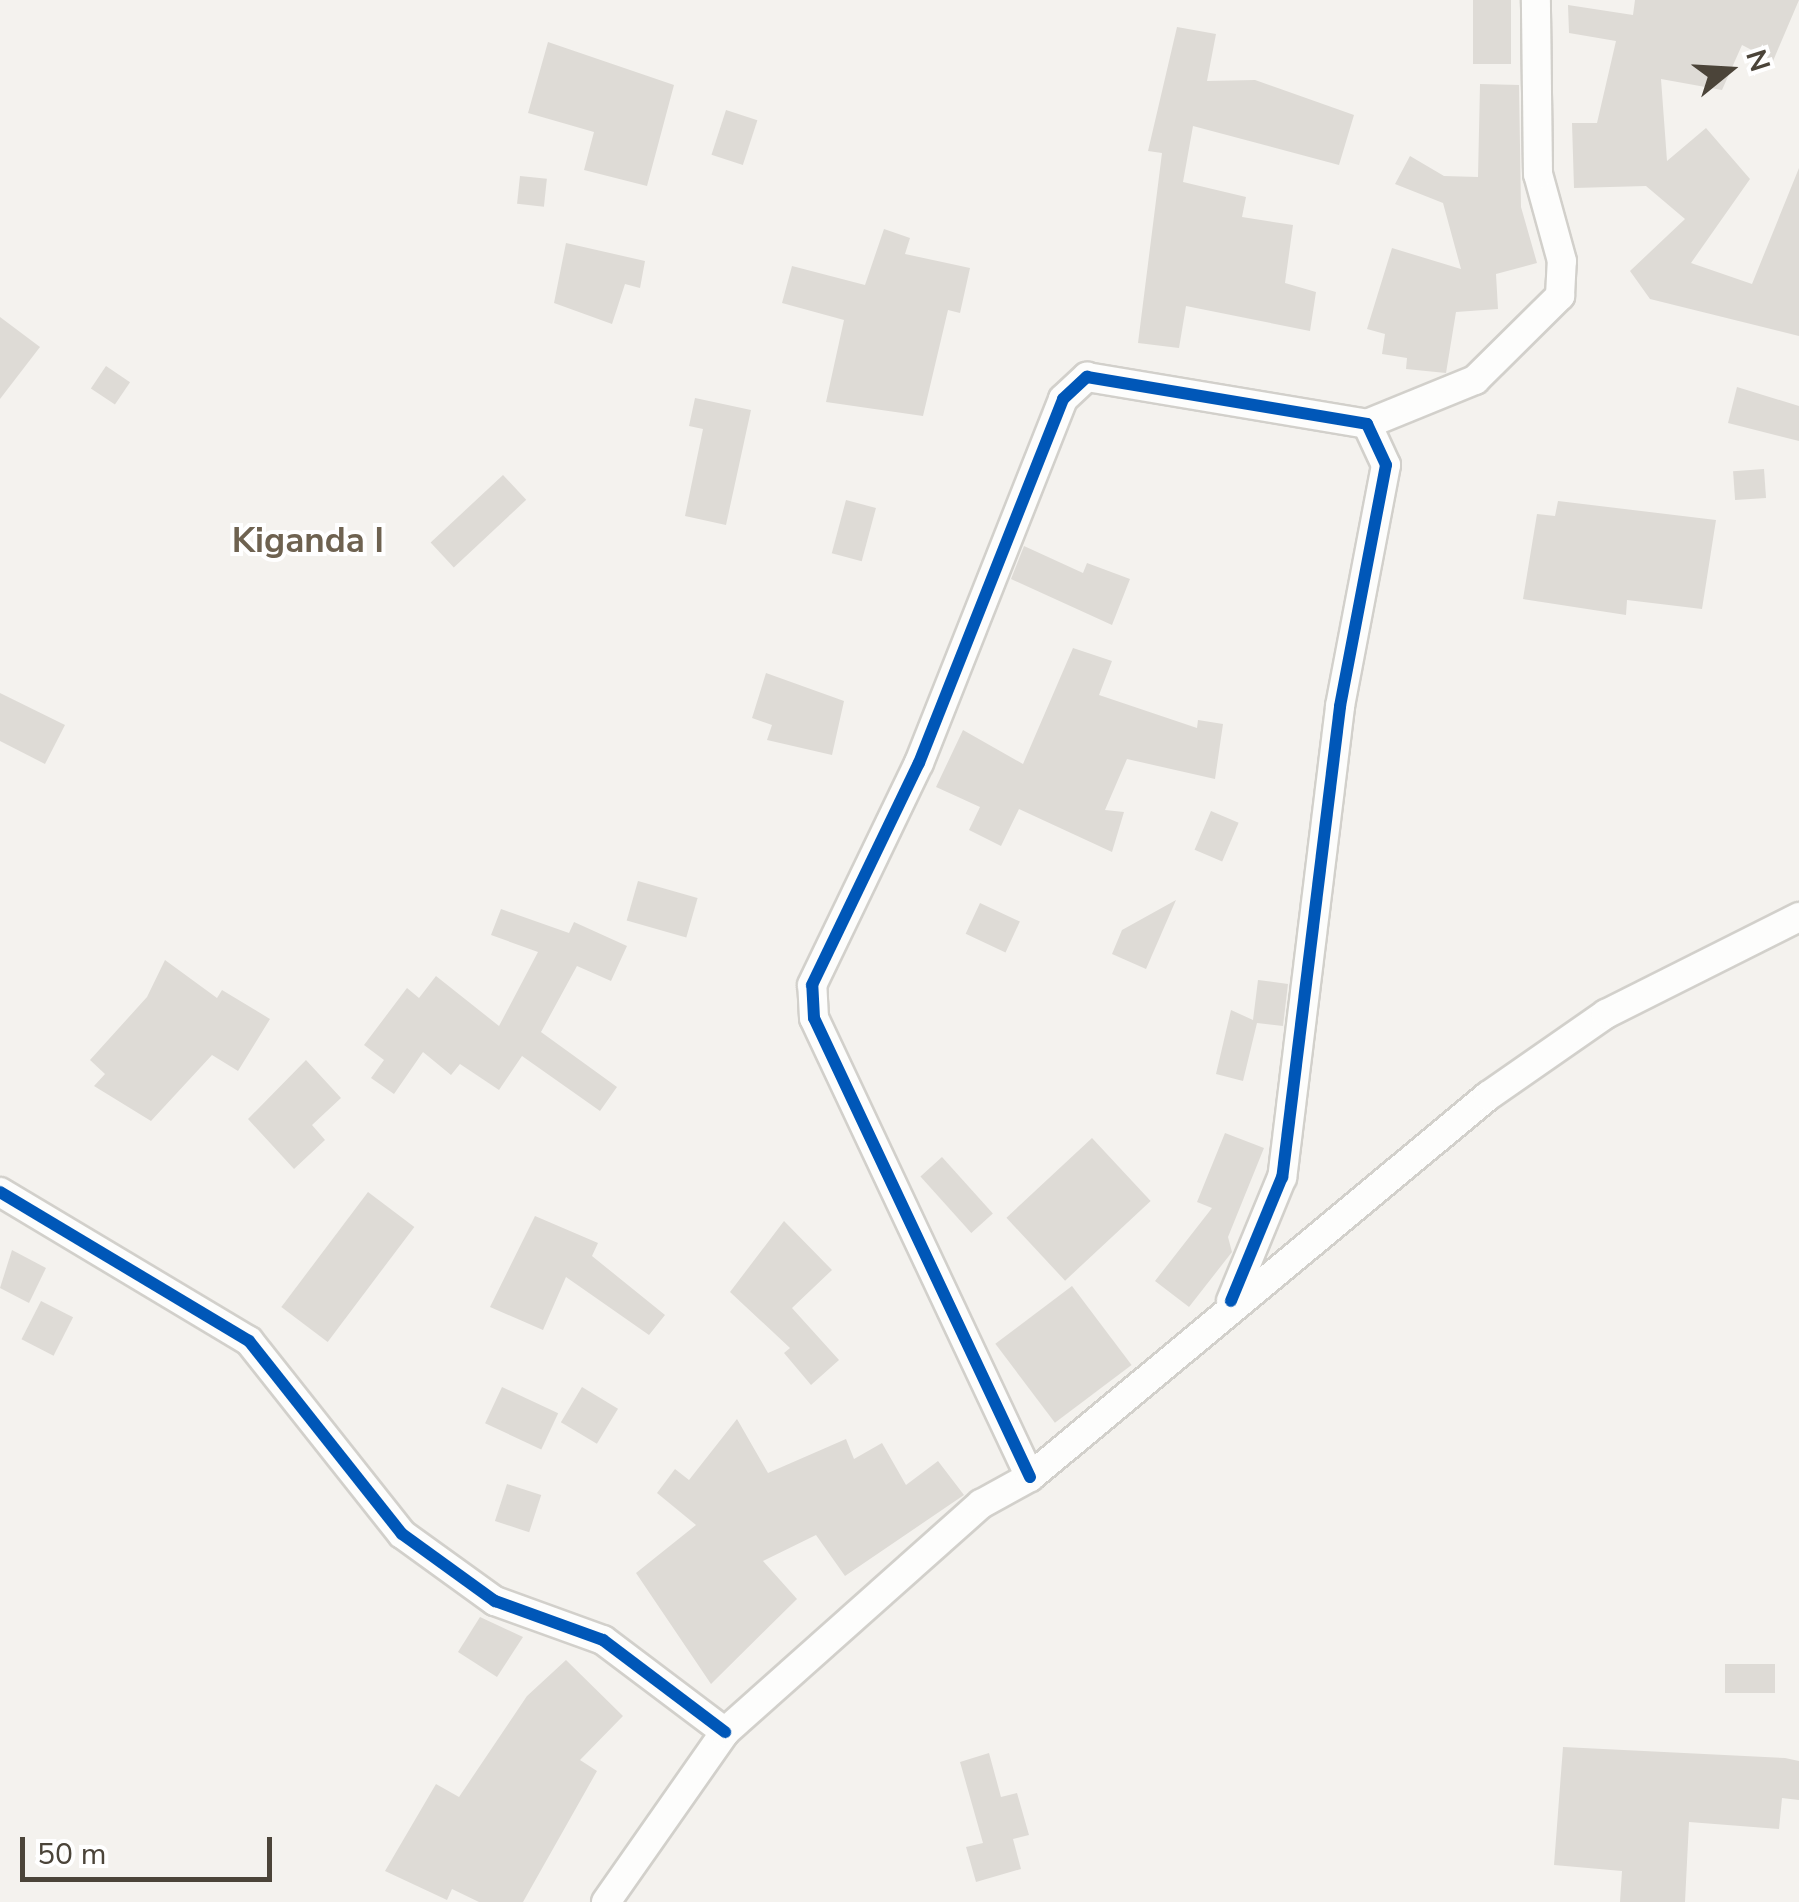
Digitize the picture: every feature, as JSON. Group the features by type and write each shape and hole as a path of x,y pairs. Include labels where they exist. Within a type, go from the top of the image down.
{"street":[{"path":"1030,1476 814,1018 822,948 919,763 1063,398 1087,377 1109,374 1367,424 1476,380 1560,296 1562,260 1538,174 1536,0"},
{"path":"1231,1301 1282,1176 1340,708 1386,465 1367,424"},
{"path":"606,1902 725,1732 981,1504 1030,1476 1231,1301 1606,1014 1799,917"},
{"path":"0,1192 249,1341 402,1534 495,1601 603,1640 725,1732"}],"building":[{"path":"1473,0 1511,0 1511,64 1473,64"},
{"path":"1635,0 1799,0 1773,61 1742,45 1722,90 1661,79 1667,161 1706,128 1750,179 1691,263 1752,284 1799,168 1799,336 1650,299 1630,271 1685,219 1646,186 1574,188 1572,123 1597,123 1616,41 1569,33 1568,5 1633,15"},
{"path":"1177,27 1216,34 1207,81 1255,80 1354,115 1339,165 1193,126 1183,182 1246,197 1242,217 1293,225 1285,283 1316,292 1310,331 1186,306 1179,348 1138,343 1162,153 1148,151"},
{"path":"548,42 674,85 647,186 584,170 594,132 528,113"},
{"path":"1480,84 1519,85 1521,207 1537,263 1496,274 1498,309 1456,312 1446,373 1406,369 1407,358 1382,354 1385,334 1367,329 1392,248 1461,269 1443,203 1395,184 1410,156 1444,176 1478,177"},
{"path":"726,110 757,120 743,165 711,155"},
{"path":"520,176 547,179 544,207 517,204"},
{"path":"884,229 910,238 905,254 970,268 960,313 948,310 923,416 826,402 844,320 782,303 792,266 865,285"},
{"path":"566,243 645,261 640,288 625,284 612,324 554,303"},
{"path":"0,317 40,347 0,399"},
{"path":"106,366 130,382 115,405 91,388"},
{"path":"1737,387 1799,406 1799,441 1728,423"},
{"path":"695,398 751,410 726,525 685,516 703,429 689,426"},
{"path":"1764,469 1766,498 1735,500 1733,471"},
{"path":"503,475 526,500 454,567 431,543"},
{"path":"846,500 876,508 862,561 832,553"},
{"path":"1558,501 1716,520 1702,609 1627,600 1626,615 1523,599 1537,514 1555,516"},
{"path":"1024,546 1083,573 1087,563 1130,579 1112,625 1011,579"},
{"path":"1073,648 1112,661 1099,695 1197,728 1198,720 1223,724 1215,779 1127,759 1105,810 1124,812 1112,852 1019,809 1001,846 969,830 980,807 936,787 963,730 1023,764"},
{"path":"766,673 844,701 832,755 767,740 772,725 752,718"},
{"path":"0,693 65,725 45,764 0,741"},
{"path":"1211,811 1239,823 1222,861 1195,850"},
{"path":"638,881 698,898 686,938 627,920"},
{"path":"1176,900 1146,969 1112,954 1122,930"},
{"path":"980,903 1020,922 1006,952 966,934"},
{"path":"501,909 569,933 574,922 627,946 611,981 577,966 541,1032 617,1087 600,1111 522,1056 499,1090 460,1064 451,1075 423,1052 394,1094 371,1078 384,1060 364,1045 407,988 419,998 436,976 499,1026 538,952 491,935"},
{"path":"165,960 217,998 222,990 270,1019 238,1071 212,1055 151,1121 94,1086 105,1074 90,1060 147,997"},
{"path":"1258,980 1288,984 1283,1026 1257,1023 1243,1081 1216,1074 1231,1010 1253,1020"},
{"path":"306,1060 341,1098 312,1125 325,1140 294,1169 248,1119"},
{"path":"1225,1133 1264,1148 1228,1237 1232,1252 1189,1307 1155,1281 1212,1208 1197,1202"},
{"path":"1092,1138 1151,1201 1065,1281 1006,1218"},
{"path":"942,1157 993,1213 971,1233 920,1176"},
{"path":"368,1192 414,1227 328,1342 281,1307"},
{"path":"535,1216 598,1243 592,1256 665,1315 649,1335 566,1277 543,1330 490,1307"},
{"path":"784,1221 832,1270 792,1308 839,1360 811,1385 784,1353 790,1348 730,1292"},
{"path":"12,1250 46,1268 29,1303 0,1288"},
{"path":"1072,1286 1132,1365 1055,1423 995,1344"},
{"path":"41,1301 73,1317 54,1356 21,1339"},
{"path":"502,1387 558,1413 541,1449 485,1423"},
{"path":"582,1387 618,1409 597,1444 561,1422"},
{"path":"737,1419 768,1473 846,1439 854,1459 882,1443 906,1485 938,1461 964,1495 845,1576 816,1535 763,1561 797,1599 711,1684 636,1573 696,1525 657,1493 675,1469 689,1480"},
{"path":"507,1484 541,1495 529,1532 495,1521"},
{"path":"480,1617 523,1637 497,1677 458,1652"},
{"path":"566,1660 623,1716 580,1760 597,1771 523,1902 479,1902 452,1889 447,1900 385,1871 436,1784 459,1797 527,1696"},
{"path":"1725,1664 1775,1664 1775,1693 1725,1693"},
{"path":"1563,1747 1799,1761 1799,1800 1782,1798 1779,1829 1689,1822 1685,1902 1620,1902 1622,1871 1554,1865"},
{"path":"989,1753 1001,1797 1017,1793 1029,1835 1013,1839 1021,1869 976,1882 966,1847 983,1843 960,1762"}],"cycle path":[{"path":"1030,1477 814,1018 812,985 919,763 1063,399 1087,377 1367,424 1386,465 1340,707 1282,1177 1231,1301"},
{"path":"0,1192 249,1341 402,1534 495,1601 603,1640 725,1732"}],"district":[{"name":"Kiganda I","path":"308,541"}]}
